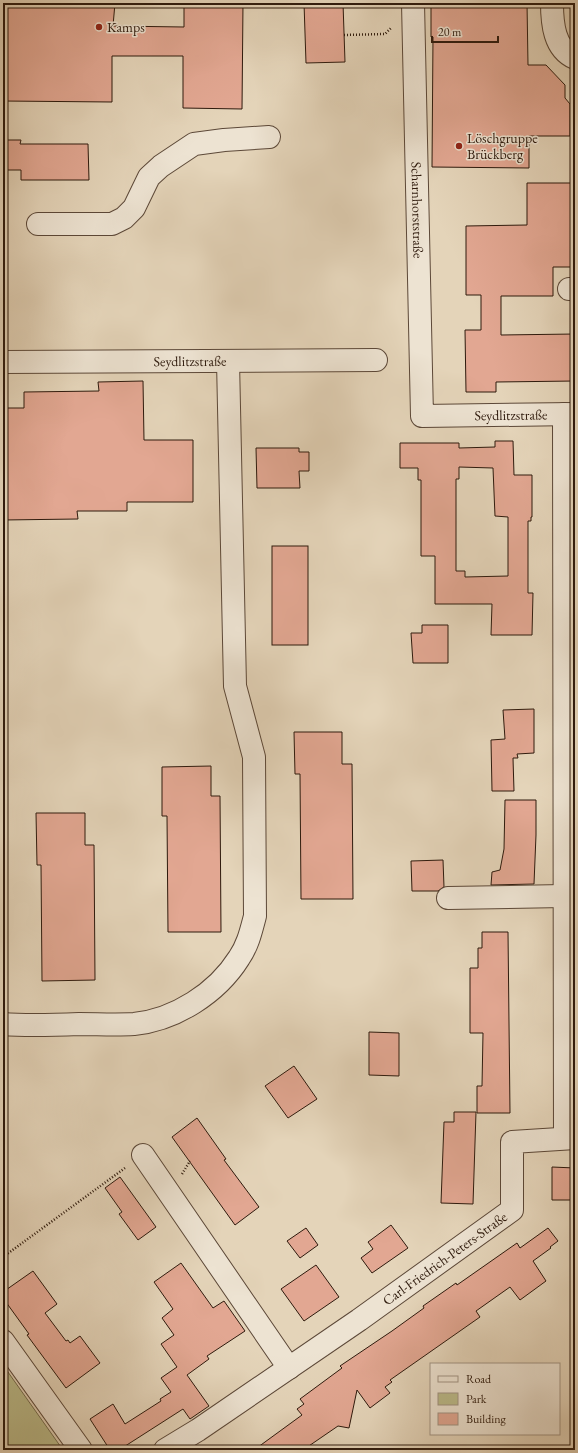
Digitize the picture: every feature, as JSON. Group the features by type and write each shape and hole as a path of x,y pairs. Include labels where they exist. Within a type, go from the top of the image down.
{"street":[{"path":"552,3 552,20 556,37 562,49 570,56 575,58"},
{"name":"Scharnhorststraße","path":"413,5 422,416"},
{"path":"38,224 112,224 124,218 134,208 149,177 161,166 194,144 269,137"},
{"name":"Seydlitzstraße","path":"3,362 376,360"},
{"path":"3,1024 134,1024 159,1019 200,999 211,990 239,958 250,937 255,916 254,757 234,686 228,361"},
{"path":"569,414 568,891 570,1138"},
{"name":"Seydlitzstraße","path":"422,416 569,414"},
{"path":"448,898 568,891"},
{"name":"Carl-Friedrich-Peters-Straße","path":"165,1450 198,1430 289,1368 512,1210 512,1142 570,1138"},
{"path":"143,1155 289,1368"},
{"path":"3,1342 81,1450"}],"path":[{"path":"344,35 385,34 413,5"},
{"path":"3,1257 143,1155"}],"green space":[{"path":"3,1365 63,1450 3,1450"}],"building":[{"path":"3,3 115,3 113,26 184,27 184,3 243,3 242,109 183,108 183,56 112,56 112,102 3,101"},
{"path":"304,3 343,3 345,62 306,63"},
{"path":"431,3 527,3 528,65 546,65 565,85 565,98 570,104 570,136 529,136 529,168 432,167 433,37 431,37"},
{"path":"3,140 21,140 20,144 88,144 89,180 21,180 21,170 3,170"},
{"path":"527,183 574,183 575,267 553,267 553,296 501,296 501,335 575,334 575,381 496,382 496,392 466,392 465,330 481,330 481,295 466,295 466,226 527,225"},
{"path":"143,381 144,440 193,440 193,502 127,502 127,511 77,511 78,519 3,520 3,408 24,408 24,392 99,391 98,382"},
{"path":"495,441 513,441 514,475 532,475 532,517 531,521 528,521 528,593 533,593 532,635 491,635 492,604 435,604 435,556 421,556 421,480 418,480 418,468 400,468 400,443 459,443 459,448 495,447","holes":["459,467 493,468 495,516 508,517 508,576 465,577 465,571 456,571 456,479 459,479"]},
{"path":"256,448 299,448 299,452 309,452 309,471 299,471 300,488 257,488"},
{"path":"272,546 308,546 308,645 272,645"},
{"path":"422,625 448,625 448,663 413,663 411,633 422,633"},
{"path":"534,709 534,753 517,754 518,758 513,758 514,791 492,791 491,740 505,739 503,710"},
{"path":"294,732 342,732 342,764 352,764 353,899 301,899 300,774 295,774"},
{"path":"211,766 211,796 220,796 221,932 168,932 167,816 162,816 162,767"},
{"path":"505,800 536,800 534,884 491,885 492,872 500,870 504,849"},
{"path":"36,813 85,813 85,845 94,845 95,980 42,981 41,865 37,865"},
{"path":"443,860 444,887 438,891 412,891 411,861"},
{"path":"482,932 508,932 510,1113 477,1113 477,1086 482,1086 483,1033 470,1033 470,968 478,968 478,948 482,948"},
{"path":"369,1032 399,1033 399,1076 369,1075"},
{"path":"294,1066 317,1099 288,1118 265,1086"},
{"path":"454,1112 476,1112 473,1204 441,1203 444,1122 454,1122"},
{"path":"197,1118 226,1159 224,1160 259,1207 235,1225 172,1137"},
{"path":"552,1167 575,1168 575,1200 552,1200"},
{"path":"120,1177 156,1227 138,1240 119,1214 122,1212 105,1188"},
{"path":"391,1225 408,1248 372,1273 361,1258 373,1249 368,1242"},
{"path":"306,1228 318,1245 300,1258 287,1241"},
{"path":"548,1228 558,1241 533,1261 546,1281 520,1300 510,1287 476,1311 480,1317 390,1380 392,1382 385,1387 390,1393 370,1408 357,1390 349,1428 338,1426 303,1450 254,1450 302,1415 297,1409 304,1404 300,1399 342,1368 340,1366 392,1331 424,1308 423,1306 456,1283 457,1285 517,1243 520,1248"},
{"path":"181,1263 213,1308 224,1301 245,1331 207,1356 209,1359 187,1375 209,1406 190,1419 183,1409 119,1450 110,1450 90,1419 113,1404 125,1424 161,1401 160,1399 171,1392 161,1378 177,1367 161,1344 174,1335 162,1318 173,1309 154,1282"},
{"path":"316,1265 339,1297 304,1321 281,1289"},
{"path":"33,1271 57,1304 45,1313 66,1341 68,1340 70,1343 80,1336 100,1363 66,1388 27,1335 29,1334 3,1298 3,1292"}],"place":[{"name":"Kamps","path":"99,27"},
{"name":"Löschgruppe Brückberg","path":"459,146"}]}
